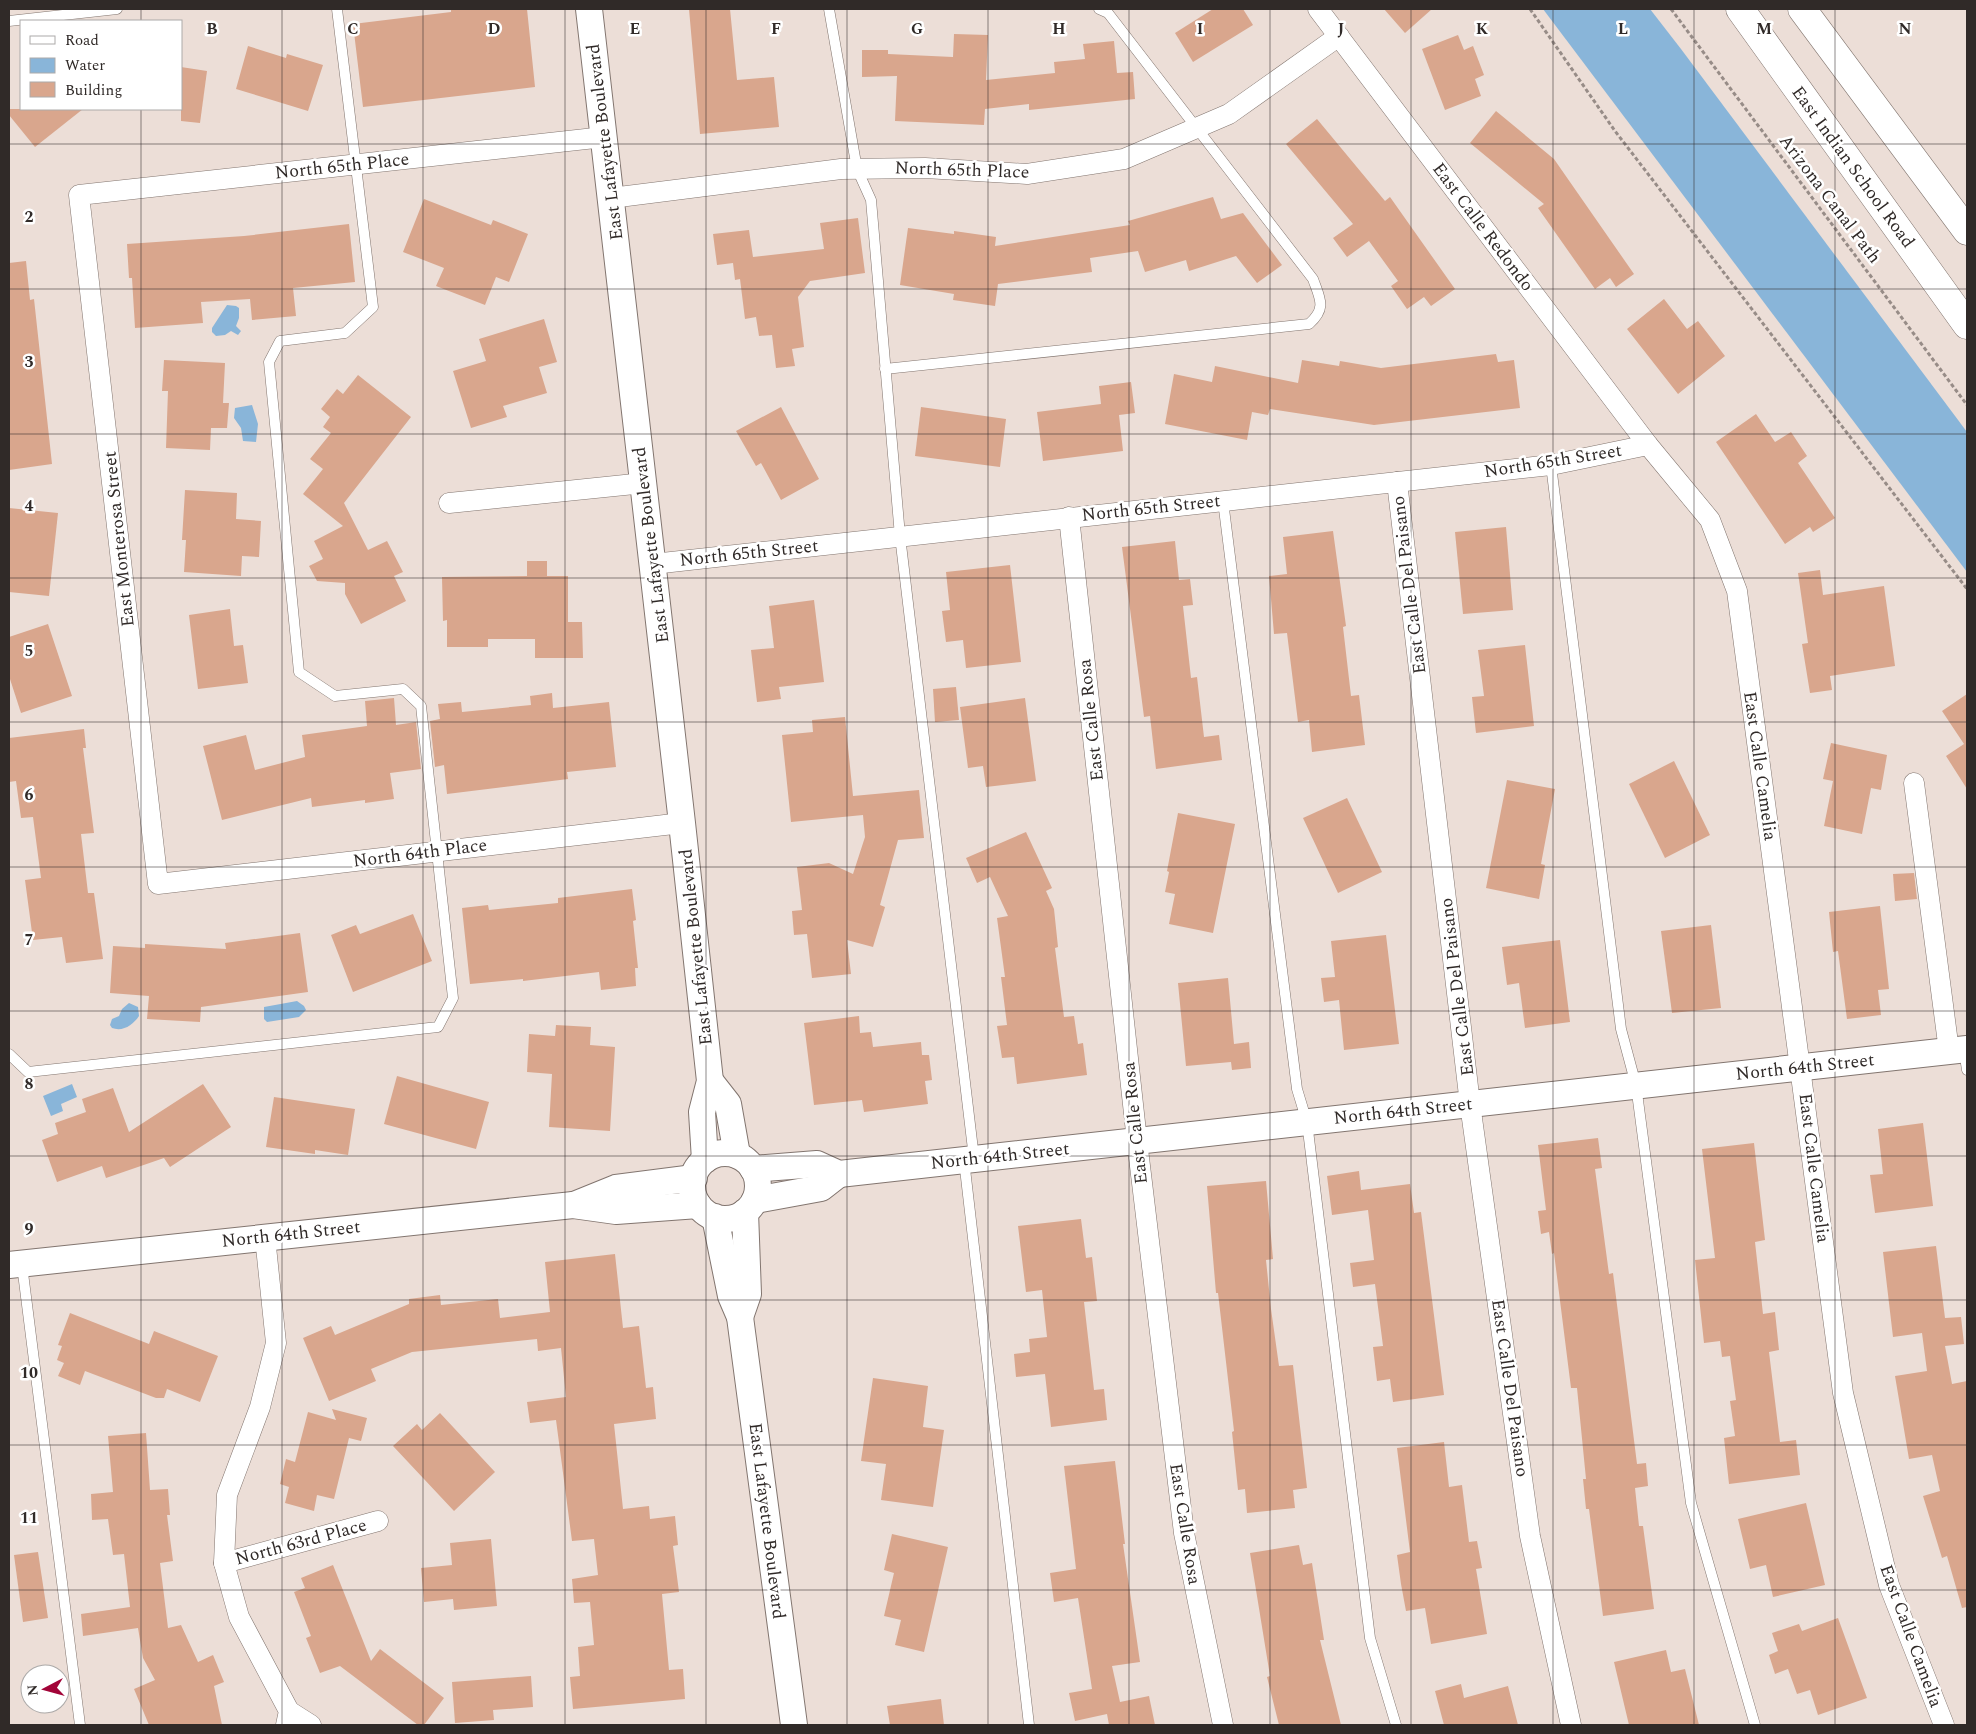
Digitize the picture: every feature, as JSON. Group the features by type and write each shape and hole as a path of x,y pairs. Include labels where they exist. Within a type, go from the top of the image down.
{"main road":[{"name":"East Indian School Road","path":"1740,9 1967,325"},
{"path":"1802,9 1967,231"}],"street":[{"name":"East Lafayette Boulevard","path":"589,9 710,1081 702,1112 699,1169"},
{"name":"East Calle Redondo","path":"1318,9 1648,445"},
{"name":"North 65th Place","path":"611,198 841,169 925,168 1027,174 1124,159 1228,114 1339,36"},
{"name":"North 65th Place","path":"80,195 604,137"},
{"name":"East Monterosa Street","path":"80,195 158,884"},
{"name":"North 65th Street","path":"653,564 1551,465 1648,445"},
{"name":"East Calle Camelia","path":"1648,445 1710,520 1737,591 1843,1393 1889,1586 1944,1725"},
{"name":"East Calle Del Paisano","path":"1397,482 1470,1104 1530,1536 1571,1725"},
{"path":"449,503 644,483"},
{"name":"East Calle Rosa","path":"1069,517 1137,1141 1184,1533 1223,1725"},
{"path":"1914,783 1962,1055"},
{"name":"North 64th Place","path":"158,884 682,823"},
{"name":"North 64th Street","path":"750,1206 820,1188 839,1174 1801,1067 1962,1055"},
{"path":"710,1081 728,1104 745,1162 758,1184 750,1206 736,1217 725,1219 707,1211 694,1196 699,1169 721,1153 745,1162"},
{"name":"North 64th Street","path":"745,1162 817,1164 839,1174"},
{"name":"North 64th Street","path":"574,1205 616,1188 699,1169"},
{"name":"North 64th Street","path":"15,1264 574,1205 616,1211 707,1211"},
{"name":"East Lafayette Boulevard","path":"740,1318 748,1294 750,1206"},
{"name":"East Lafayette Boulevard","path":"707,1211 731,1296 740,1318 794,1725"},
{"path":"265,1237 276,1343 260,1407 228,1495 224,1563 239,1617 288,1718 311,1725"},
{"name":"North 63rd Place","path":"224,1563 378,1521"}],"lane":[{"path":"9,21 117,9"},
{"path":"9,1054 28,1072 438,1027 453,998 421,706 403,689 335,696 299,672 268,362 280,341 345,333 374,307 337,9"},
{"path":"830,9 858,168 870,200 900,536 1029,1725"},
{"path":"885,369 1309,324 1319,315 1321,303 1313,279 1198,127 1108,13 1099,9"},
{"path":"1551,465 1621,1028 1636,1086 1691,1503 1755,1725"},
{"path":"1223,501 1297,1088 1307,1122 1370,1638 1396,1725"},
{"path":"15,1264 80,1725"}],"path":[{"path":"1530,9 1615,131 1967,589"},
{"name":"Arizona Canal Path","path":"1671,9 1967,405"}],"water":[{"path":"1543,9 1650,9 1681,49 1967,432 1967,572"},
{"path":"227,305 239,308 239,318 236,326 241,331 238,335 231,331 225,335 216,336 212,332 212,328"},
{"path":"252,405 258,424 256,442 243,441 241,428 234,418 235,408"},
{"path":"297,1001 306,1010 299,1017 267,1022 264,1019 264,1007"},
{"path":"129,1003 138,1007 139,1016 127,1027 120,1029 112,1028 110,1025 112,1019 119,1016 122,1009"},
{"path":"72,1084 77,1097 61,1104 63,1111 51,1116 43,1096"}],"building":[{"path":"451,9 527,9 535,87 363,107 353,24 451,12"},
{"path":"689,9 730,9 737,80 774,77 779,127 700,134"},
{"path":"1213,9 1243,9 1253,25 1193,62 1175,33"},
{"path":"1384,9 1432,9 1405,33"},
{"path":"954,34 988,35 986,80 1055,73 1054,62 1085,59 1083,44 1114,41 1117,73 1133,72 1135,99 1029,110 1029,104 985,109 984,125 895,121 897,76 862,77 862,50 888,50 888,54 953,57"},
{"path":"1458,35 1464,50 1473,46 1484,75 1475,79 1481,96 1445,110 1422,49"},
{"path":"248,46 286,58 287,54 323,65 308,111 236,89"},
{"path":"182,67 207,71 200,123 181,121"},
{"path":"9,109 82,110 35,147 9,115"},
{"path":"1496,111 1554,159 1634,274 1616,287 1610,278 1595,289 1538,208 1544,204 1470,143"},
{"path":"1317,119 1385,201 1390,197 1455,289 1431,306 1424,297 1407,309 1391,286 1398,281 1369,241 1347,257 1333,238 1353,224 1286,144"},
{"path":"1213,197 1221,219 1243,213 1282,265 1257,283 1236,256 1189,271 1186,260 1145,272 1138,251 1090,258 1092,272 998,284 995,306 953,300 954,294 900,285 908,228 954,234 954,231 996,237 995,246 1130,225 1128,221"},
{"path":"424,199 491,225 493,220 528,234 509,282 496,277 485,305 436,286 444,268 403,252"},
{"path":"858,218 865,273 810,281 798,297 804,347 792,349 795,366 776,368 772,335 759,336 756,317 745,319 740,279 735,280 733,263 717,265 713,234 749,230 753,257 824,249 820,223"},
{"path":"349,224 355,282 293,288 296,316 252,320 250,299 201,302 203,323 135,328 132,278 129,278 127,244 244,236"},
{"path":"26,261 30,300 34,299 52,464 9,470 9,263"},
{"path":"1664,299 1687,329 1698,321 1725,356 1678,394 1627,329"},
{"path":"544,319 557,362 539,367 547,393 503,406 507,417 471,428 453,371 486,361 479,339"},
{"path":"1496,354 1498,362 1514,360 1520,408 1374,425 1270,409 1268,415 1252,412 1247,440 1165,424 1174,374 1212,382 1215,366 1298,383 1302,360 1339,366 1340,361 1381,368"},
{"path":"164,360 225,363 223,403 229,403 227,428 211,428 210,450 166,448 168,391 162,391"},
{"path":"358,375 411,417 344,503 368,550 387,541 403,572 394,576 406,601 361,624 345,594 345,583 317,581 309,566 323,559 314,541 343,526 303,494 323,469 310,459 331,433 323,427 330,417 321,409 337,389 343,394"},
{"path":"1131,382 1135,413 1119,415 1123,451 1043,461 1037,412 1101,404 1099,386"},
{"path":"781,407 819,479 781,500 761,463 756,466 736,431"},
{"path":"921,407 1006,419 1000,467 915,456"},
{"path":"1756,414 1775,442 1791,432 1807,456 1798,463 1835,518 1813,532 1810,527 1785,544 1716,442"},
{"path":"185,490 237,493 236,519 261,521 259,557 242,556 241,576 184,572 186,540 182,540"},
{"path":"9,508 58,513 49,596 9,592"},
{"path":"1506,527 1513,610 1463,614 1455,532"},
{"path":"1333,531 1346,626 1343,627 1351,696 1359,695 1365,745 1312,752 1309,720 1298,722 1287,633 1274,634 1269,576 1287,574 1283,537"},
{"path":"1175,541 1179,580 1190,579 1193,605 1183,606 1191,678 1197,677 1204,737 1219,735 1222,760 1156,769 1150,716 1144,717 1122,547"},
{"path":"527,561 547,561 547,576 568,576 568,622 582,622 583,658 535,658 535,639 488,639 488,647 447,647 447,620 443,621 442,577 527,576"},
{"path":"1010,565 1021,662 966,668 963,640 946,642 942,611 950,610 946,572"},
{"path":"1820,570 1823,595 1884,586 1895,666 1830,676 1832,690 1810,693 1802,644 1808,643 1798,573"},
{"path":"814,600 824,682 779,687 781,699 757,702 751,650 774,648 769,606"},
{"path":"230,609 234,646 243,645 248,683 198,689 189,615"},
{"path":"48,624 72,696 21,713 9,676 9,637"},
{"path":"1525,645 1534,726 1476,733 1472,697 1484,696 1478,650"},
{"path":"956,687 959,720 935,722 933,689"},
{"path":"552,693 553,708 609,702 616,767 567,772 568,779 447,794 444,765 435,767 430,721 440,719 438,704 461,702 462,712 531,705 530,696"},
{"path":"1967,694 1967,789 1946,756 1964,744 1942,711"},
{"path":"394,698 396,725 416,722 421,769 390,773 394,799 365,803 365,800 312,807 311,798 222,820 203,746 246,735 255,770 305,757 302,735 367,726 365,701"},
{"path":"1025,698 1036,781 986,787 983,766 968,768 960,707"},
{"path":"845,717 853,796 919,790 924,838 898,840 880,905 885,907 873,947 847,940 851,974 812,978 807,934 794,935 792,911 802,910 797,867 829,863 853,874 865,837 863,815 791,822 782,735 813,732 812,720"},
{"path":"84,729 86,748 83,748 94,833 81,834 88,893 94,893 103,959 66,963 62,937 33,940 25,880 41,878 33,817 21,818 16,781 9,782 9,738"},
{"path":"1831,743 1887,755 1881,790 1871,788 1862,834 1824,826 1833,781 1823,779"},
{"path":"1674,761 1710,835 1665,858 1629,784"},
{"path":"1507,780 1555,789 1541,864 1545,865 1539,899 1486,888"},
{"path":"1347,798 1382,872 1338,893 1303,818"},
{"path":"1178,813 1235,824 1213,933 1169,924 1175,894 1165,892"},
{"path":"1026,832 1052,888 1046,891 1054,909 1058,947 1055,948 1064,1017 1074,1016 1078,1044 1083,1043 1087,1075 1017,1084 1014,1057 1002,1058 997,1026 1007,1025 1001,977 1005,977 997,918 1008,916 990,877 977,883 966,858"},
{"path":"1914,873 1917,899 1895,901 1893,874"},
{"path":"632,889 636,920 633,921 638,968 635,968 636,986 601,990 599,972 523,981 523,979 470,984 462,908 488,905 489,910 558,903 558,898"},
{"path":"1880,906 1889,989 1878,990 1881,1015 1847,1019 1838,951 1833,952 1829,912"},
{"path":"413,914 432,961 353,992 331,935 356,925 360,934"},
{"path":"1711,925 1721,1008 1672,1013 1661,931"},
{"path":"300,933 308,992 201,1007 200,1022 147,1019 149,996 110,993 113,946 145,948 145,944 226,949 225,943"},
{"path":"1386,935 1399,1044 1344,1050 1339,1000 1324,1002 1321,978 1335,977 1331,941"},
{"path":"1560,940 1570,1022 1525,1028 1519,983 1507,985 1502,947"},
{"path":"1228,978 1234,1044 1249,1042 1251,1068 1232,1070 1231,1062 1186,1066 1178,983"},
{"path":"859,1016 860,1033 871,1032 873,1047 921,1042 922,1055 929,1055 932,1080 925,1081 928,1104 864,1112 862,1100 814,1105 804,1023"},
{"path":"556,1025 591,1027 590,1045 615,1047 610,1131 549,1127 552,1074 527,1072 529,1034 555,1036"},
{"path":"397,1076 489,1102 476,1149 384,1124"},
{"path":"203,1084 231,1127 170,1167 164,1158 106,1178 102,1166 57,1182 42,1140 58,1134 55,1123 86,1112 82,1099 113,1088 129,1132"},
{"path":"274,1097 355,1109 348,1155 315,1150 315,1154 266,1147"},
{"path":"1923,1123 1933,1206 1875,1213 1870,1175 1883,1174 1878,1129"},
{"path":"1598,1138 1602,1168 1595,1169 1609,1274 1613,1273 1637,1464 1646,1463 1648,1486 1635,1488 1639,1526 1643,1526 1654,1609 1603,1616 1589,1509 1586,1509 1583,1479 1586,1479 1577,1388 1571,1388 1554,1253 1552,1254 1549,1232 1541,1234 1538,1211 1546,1210 1538,1145"},
{"path":"1754,1143 1765,1240 1755,1242 1763,1314 1775,1312 1779,1350 1769,1352 1780,1442 1796,1440 1800,1475 1729,1484 1724,1438 1735,1436 1730,1401 1736,1400 1730,1356 1722,1357 1720,1341 1704,1343 1695,1260 1715,1258 1702,1149"},
{"path":"1359,1171 1361,1190 1410,1184 1414,1213 1421,1212 1444,1395 1393,1402 1390,1379 1377,1381 1373,1347 1383,1346 1375,1284 1353,1287 1350,1263 1374,1260 1368,1210 1332,1215 1327,1176"},
{"path":"1266,1181 1273,1259 1266,1260 1271,1309 1279,1366 1293,1365 1307,1488 1293,1490 1295,1508 1247,1513 1245,1489 1238,1490 1232,1432 1234,1431 1218,1293 1216,1293 1207,1186"},
{"path":"1081,1219 1086,1258 1092,1257 1097,1301 1084,1302 1094,1390 1104,1389 1107,1420 1051,1427 1045,1374 1016,1377 1014,1354 1030,1352 1029,1339 1047,1337 1042,1290 1026,1292 1018,1226"},
{"path":"1936,1246 1945,1318 1961,1317 1964,1344 1945,1346 1952,1384 1967,1381 1967,1607 1962,1608 1947,1556 1942,1558 1923,1496 1940,1491 1932,1455 1909,1459 1895,1376 1927,1371 1922,1333 1893,1337 1883,1252"},
{"path":"615,1254 623,1328 639,1326 646,1388 653,1387 656,1419 614,1424 623,1509 649,1506 650,1519 675,1516 678,1545 673,1546 679,1592 662,1594 669,1670 683,1669 685,1699 573,1709 570,1677 580,1676 578,1647 594,1645 590,1602 574,1603 572,1579 598,1575 594,1539 572,1541 556,1420 530,1423 527,1402 566,1397 561,1348 538,1351 537,1339 412,1352 371,1369 376,1381 329,1401 303,1338 331,1326 335,1335 409,1304 409,1299 440,1295 441,1305 498,1299 500,1318 550,1312 545,1262"},
{"path":"70,1313 149,1344 154,1331 218,1356 200,1402 167,1389 164,1398 156,1398 85,1371 80,1385 58,1376 64,1363 57,1360 62,1346 58,1345"},
{"path":"873,1378 928,1386 923,1427 944,1430 933,1507 881,1500 886,1464 861,1461"},
{"path":"332,1409 367,1418 361,1441 349,1438 334,1499 317,1495 314,1511 285,1503 289,1487 280,1484 286,1459 295,1462 308,1412 336,1420"},
{"path":"440,1413 495,1472 454,1511 393,1446 417,1424 422,1430"},
{"path":"146,1433 150,1490 168,1489 170,1515 167,1515 173,1561 160,1563 168,1628 181,1625 198,1662 213,1655 224,1682 214,1686 222,1725 149,1725 134,1689 155,1680 143,1658 138,1628 83,1636 81,1614 130,1607 124,1554 113,1555 108,1519 92,1520 91,1494 113,1492 108,1436"},
{"path":"1444,1442 1449,1487 1462,1485 1469,1542 1477,1541 1482,1568 1476,1569 1487,1634 1431,1644 1425,1608 1406,1611 1401,1584 1397,1555 1410,1552 1397,1448"},
{"path":"1115,1461 1125,1544 1123,1544 1140,1662 1112,1666 1120,1702 1149,1696 1155,1725 1109,1725 1107,1714 1075,1721 1069,1693 1092,1689 1078,1598 1054,1602 1050,1573 1076,1569 1064,1466"},
{"path":"1806,1503 1825,1585 1773,1597 1766,1565 1750,1569 1738,1519"},
{"path":"892,1534 948,1547 924,1652 895,1645 901,1620 884,1616 894,1573 884,1570"},
{"path":"491,1539 497,1606 454,1610 453,1599 424,1602 421,1568 452,1565 450,1543"},
{"path":"1299,1545 1303,1565 1312,1563 1324,1640 1320,1640 1341,1725 1279,1725 1267,1677 1270,1676 1250,1553"},
{"path":"38,1552 48,1618 23,1622 14,1555"},
{"path":"333,1565 371,1661 380,1649 444,1698 424,1725 418,1725 340,1666 320,1673 306,1638 311,1636 294,1592 305,1588 301,1578"},
{"path":"1838,1618 1867,1698 1818,1715 1810,1690 1797,1694 1788,1669 1775,1674 1769,1655 1778,1651 1772,1633 1799,1624 1802,1631"},
{"path":"1666,1650 1671,1672 1685,1669 1699,1725 1629,1725 1614,1662"},
{"path":"531,1676 533,1707 493,1710 494,1720 455,1723 452,1682"},
{"path":"1461,1684 1464,1698 1508,1686 1518,1725 1444,1725 1435,1691"},
{"path":"941,1699 944,1725 890,1725 887,1706"}]}
